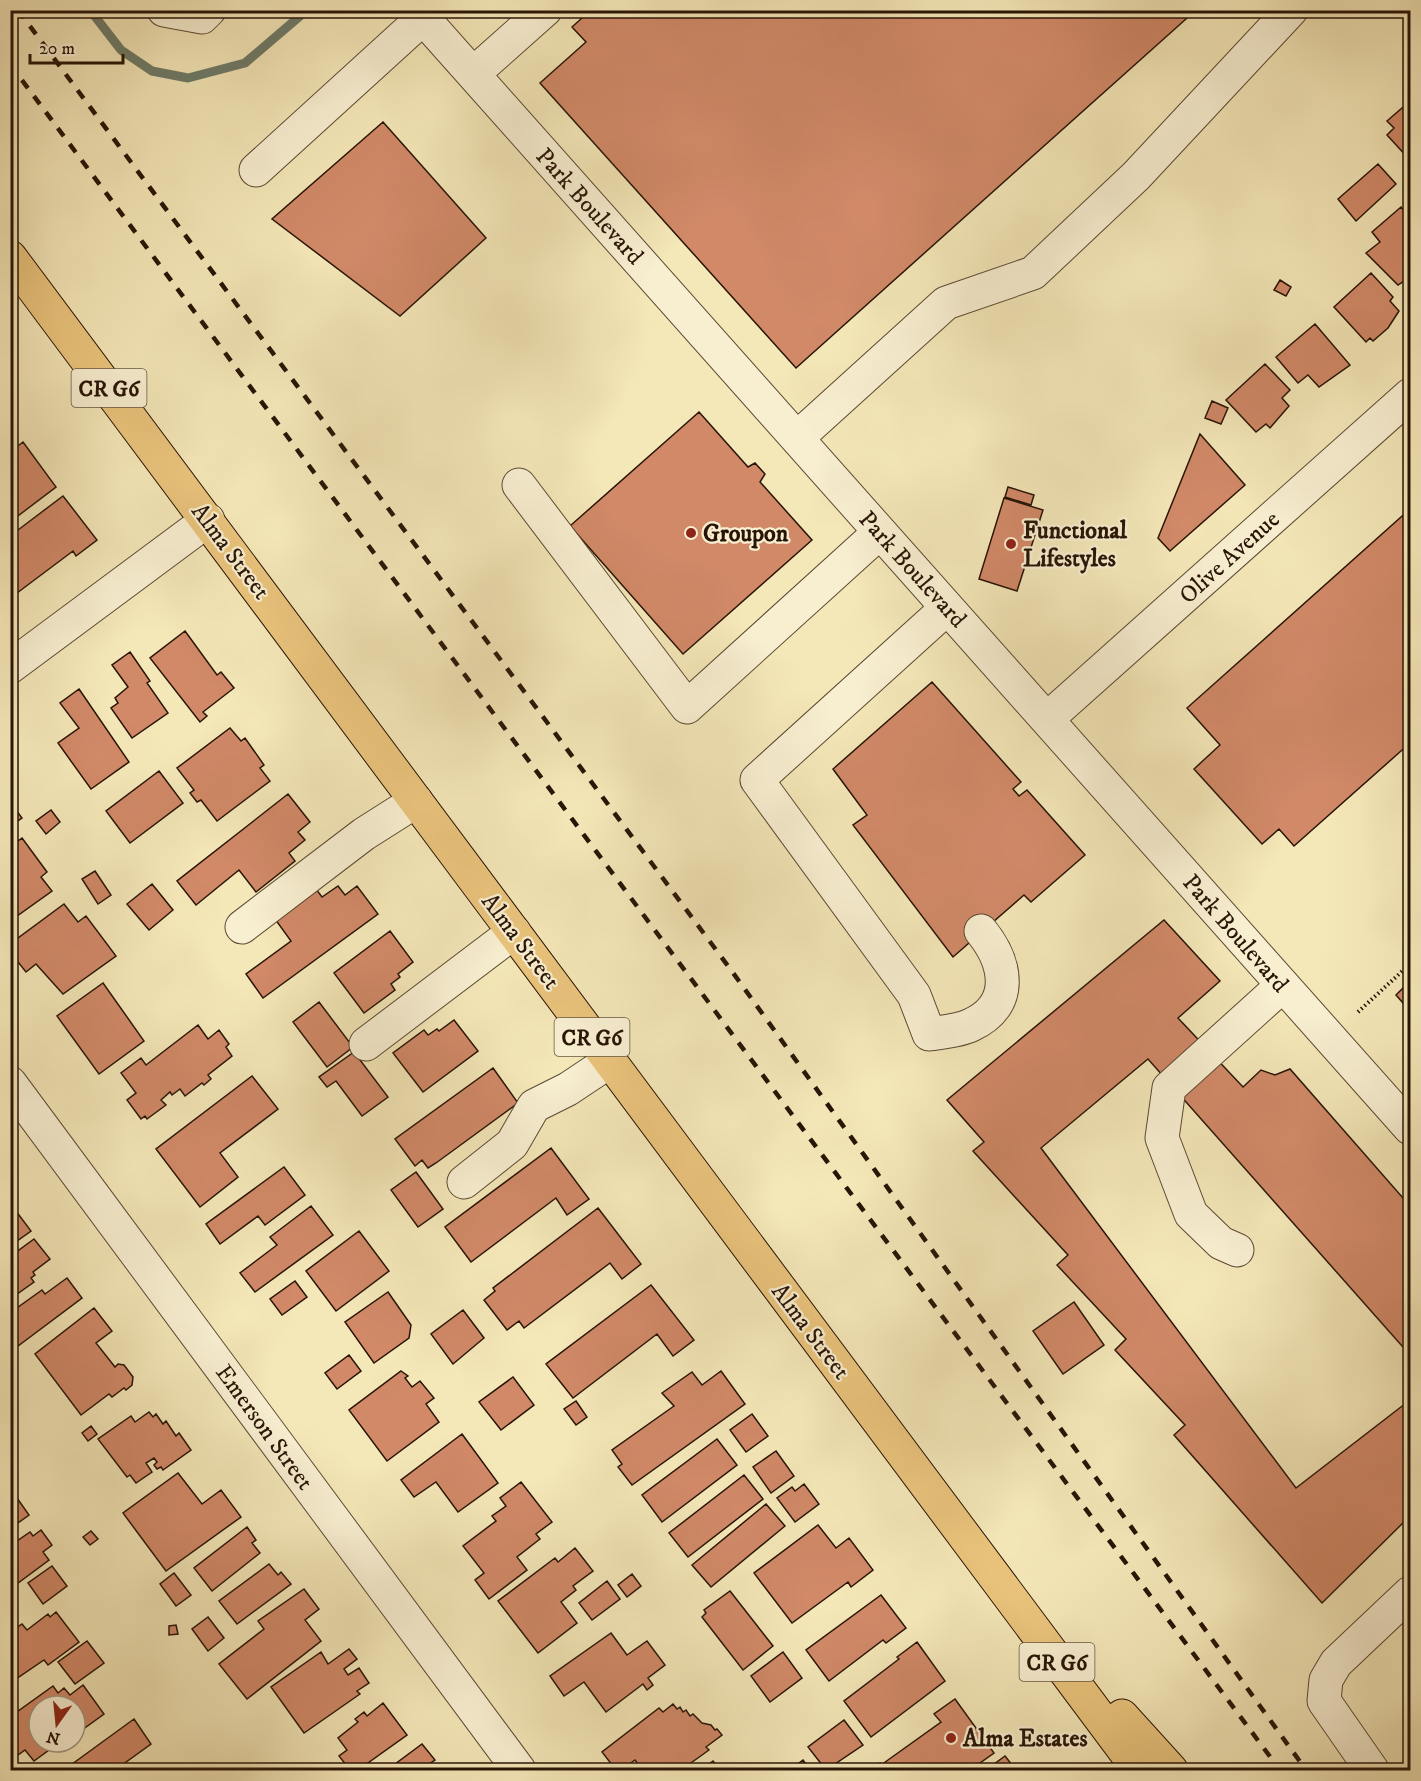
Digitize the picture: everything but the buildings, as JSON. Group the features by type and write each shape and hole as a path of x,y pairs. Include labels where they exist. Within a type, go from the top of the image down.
{"main road":[{"name":"Alma Street","path":"12,261 208,520 1139,1770"},
{"path":"976,1553 1171,1770"}],"street":[{"path":"164,10 202,17 209,10"},
{"path":"473,74 544,10"},
{"path":"797,438 946,303 1033,273 1136,176 1291,10"},
{"path":"256,170 420,14"},
{"name":"Park Boulevard","path":"420,14 1410,1128"},
{"name":"Olive Avenue","path":"1047,719 1410,395"},
{"path":"519,485 687,707 880,532"},
{"path":"10,667 208,520"},
{"path":"947,608 757,780 914,995 929,1034 970,1026 990,1013 1000,997 1003,977 999,957 981,931"},
{"path":"242,927 364,834 416,801"},
{"path":"366,1044 514,932"},
{"path":"1237,1250 1221,1243 1191,1214 1183,1196 1162,1138 1169,1088 1282,985"},
{"path":"464,1182 512,1144 534,1106 568,1089 610,1061"},
{"name":"Emerson Street","path":"10,1083 519,1770"},
{"path":"1372,1770 1324,1701 1326,1680 1336,1663 1410,1593"}],"path":[{"path":"1359,1012 1410,964"}],"waterway":[{"path":"90,10 121,50 152,71 188,78 245,63 307,10"}],"railway":[{"path":"18,10 731,970 1306,1770"},
{"path":"10,64 1280,1770"}],"place":[{"name":"Groupon","path":"691,533"},
{"name":"Functional Lifestyles","path":"1011,544"},
{"name":"Alma Estates","path":"951,1738"}]}
